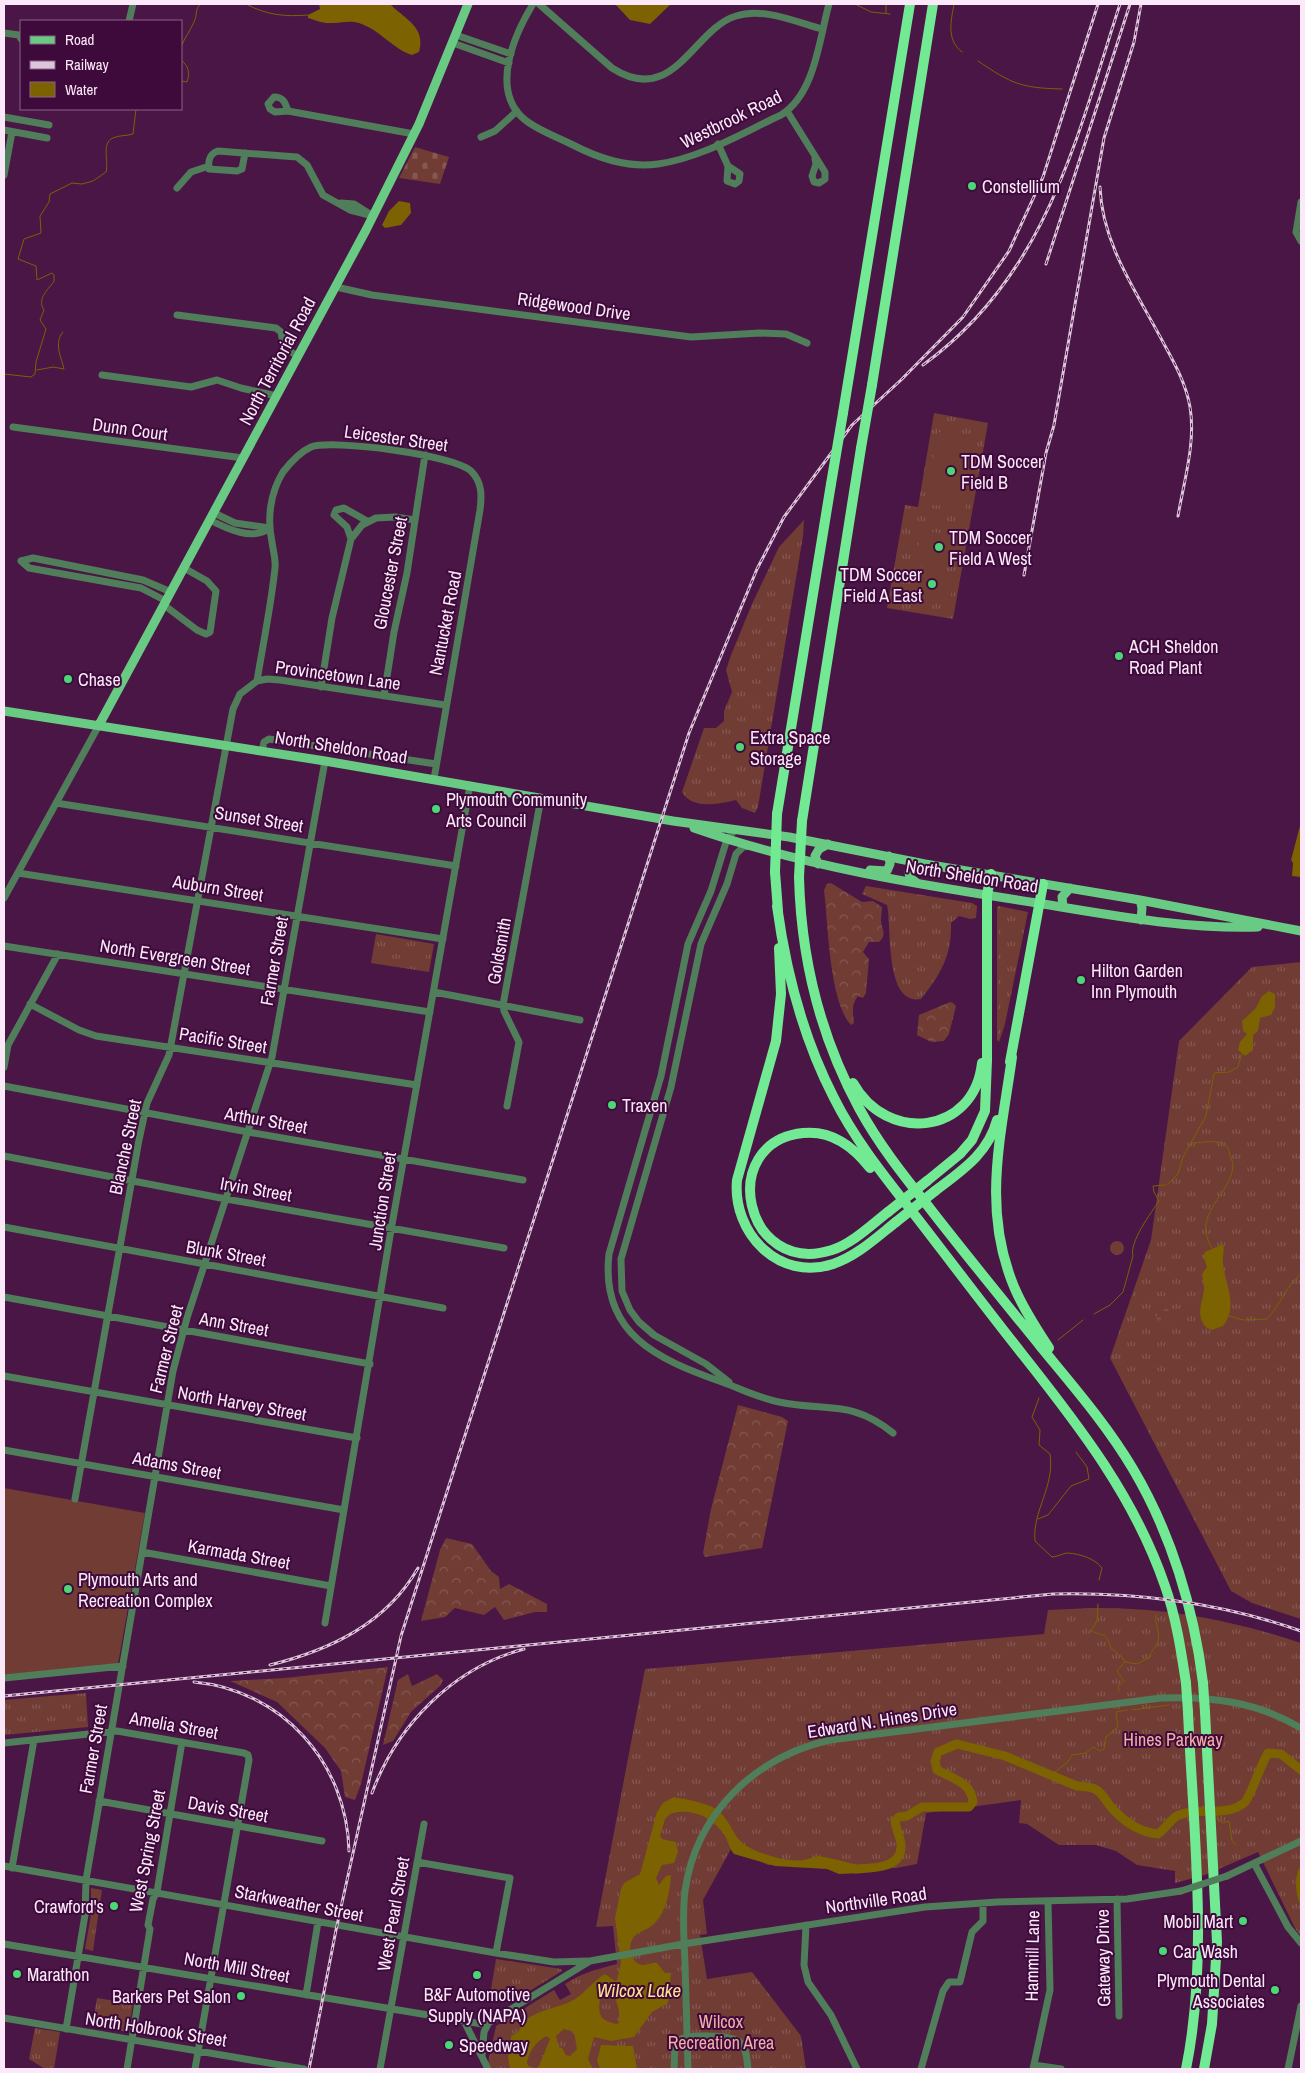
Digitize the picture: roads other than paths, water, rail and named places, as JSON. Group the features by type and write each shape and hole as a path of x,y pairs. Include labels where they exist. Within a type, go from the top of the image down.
{"highway":[{"path":"910,4 778,814 775,872 781,994 779,1024 773,1057 740,1169 736,1194 740,1216 750,1237 766,1253 781,1262 807,1268 823,1267 843,1260 896,1222 971,1163 989,1140 997,1122 1012,1057"},
{"path":"934,4 802,821 799,877 805,954 828,1037 859,1108 893,1161 1078,1393 1133,1468 1166,1539 1188,1608 1203,1683 1206,1712 1216,1971 1212,2024 1204,2069"},
{"path":"922,1225 893,1197 857,1152 826,1134 798,1134 780,1140 760,1158 750,1182 751,1208 759,1226 778,1244 796,1252 816,1254 847,1243 888,1212 927,1181 960,1154 972,1140 983,1117 987,1091 988,895 991,874"},
{"path":"1043,884 1012,1057 995,1173 998,1232 1008,1272 1024,1308 1078,1393"},
{"path":"777,906 787,965 800,1014 834,1099 873,1162 1080,1427 1120,1487 1144,1535 1165,1586 1180,1644 1186,1683 1194,1822 1198,1968 1194,2023 1186,2069"},
{"path":"828,1037 856,1089 871,1107 897,1122 926,1124 952,1113 965,1103 973,1093 982,1066 987,1010"}],"main road":[{"name":"North Territorial Road","path":"99,725 373,216 414,134 468,4"},
{"name":"North Sheldon Road","path":"4,712 262,750 672,821 828,844 925,864 1140,900 1301,931"},
{"name":"North Sheldon Road","path":"672,821 727,839 818,864 922,886 1140,920 1240,928 1273,927"},
{"path":"818,864 815,856 816,852 828,844"},
{"path":"832,867 842,865 887,871 890,864 889,856"},
{"path":"922,886 910,878 909,872 915,866 925,864"},
{"path":"1063,907 1062,897 1070,888"},
{"path":"1140,900 1142,908 1140,920"}],"street":[{"path":"129,20 133,4"},
{"path":"481,137 495,131 517,112 507,88 509,63 524,20 533,4"},
{"path":"539,4 612,68 624,75 638,78 656,77 673,70 722,23 735,16 762,14 822,29"},
{"name":"Westbrook Road","path":"517,112 532,124 600,157 622,163 643,165 671,162 718,144 787,111 799,100 806,88 829,4"},
{"path":"4,33 20,36"},
{"path":"454,39 511,54"},
{"path":"454,39 509,63"},
{"path":"288,111 414,134"},
{"path":"787,111 815,158"},
{"path":"4,117 49,125"},
{"path":"4,130 47,138"},
{"path":"4,175 12,132"},
{"path":"718,144 728,166"},
{"path":"245,154 242,169 236,171 214,171 209,169 209,159 213,153 218,151 297,157 308,165 321,193 360,215 373,216"},
{"path":"177,188 191,172 209,166"},
{"path":"1300,240 1297,229 1301,202"},
{"name":"Ridgewood Drive","path":"336,287 372,295 691,337 760,333 786,334 806,343"},
{"path":"177,315 276,328 281,332 284,348 298,356"},
{"path":"102,375 191,386 218,380 241,388 277,396"},
{"name":"Dunn Court","path":"13,427 243,458"},
{"name":"Leicester Street","path":"270,528 272,500 282,474 295,458 311,448 330,444 425,455 451,460 469,469 474,474"},
{"name":"Gloucester Street","path":"384,696 394,632 407,574 425,455"},
{"name":"Nantucket Road","path":"434,779 445,705 468,589 480,510 481,488 474,474"},
{"path":"351,538 345,524 334,515 336,510 344,508 368,521"},
{"path":"212,516 235,523 270,528 275,568 257,681"},
{"path":"321,687 332,618 351,538 368,521 386,517 415,520"},
{"path":"171,592 143,580 129,577 33,558 21,561 29,568 141,588 197,630 206,634 210,632 216,591 207,581 184,568"},
{"path":"91,579 93,570"},
{"path":"127,586 129,577"},
{"name":"Provincetown Lane","path":"257,681 267,679 280,680 445,705"},
{"name":"Blanche Street","path":"75,1499 145,1112 171,1047 226,745 236,701 245,689 257,681"},
{"path":"4,898 99,725"},
{"path":"262,750 264,742 269,739 436,764"},
{"name":"Farmer Street","path":"66,2029 84,1915 86,1880 173,1371 184,1330 271,1062 325,761"},
{"name":"Junction Street","path":"325,1623 470,785"},
{"name":"Goldsmith","path":"507,1106 519,1042 503,1005 541,798"},
{"name":"Sunset Street","path":"56,803 456,866"},
{"path":"735,830 727,839 705,904 688,944 661,1076 612,1245 607,1277 612,1301 623,1323 644,1346 676,1366 778,1402 839,1408 863,1413 893,1433"},
{"path":"735,1386 706,1364 683,1353 654,1335 634,1315 622,1291 621,1265 624,1245 673,1079 701,944 717,909 736,854 743,848 752,846"},
{"name":"Auburn Street","path":"18,872 443,939"},
{"path":"705,904 717,909"},
{"name":"North Evergreen Street","path":"4,946 430,1012"},
{"path":"4,1067 8,1045 58,954"},
{"path":"678,989 690,992"},
{"path":"434,992 580,1020"},
{"name":"Pacific Street","path":"30,1004 87,1034 417,1085"},
{"path":"661,1076 673,1079"},
{"name":"Arthur Street","path":"4,1086 248,1132 523,1180"},
{"name":"Irvin Street","path":"4,1156 226,1199 504,1248"},
{"path":"638,1157 650,1161"},
{"name":"Blunk Street","path":"4,1227 443,1308"},
{"path":"608,1264 621,1265"},
{"name":"Ann Street","path":"4,1296 370,1364"},
{"path":"676,1366 683,1353"},
{"name":"North Harvey Street","path":"4,1376 357,1438"},
{"name":"Adams Street","path":"4,1450 344,1510"},
{"name":"Karmada Street","path":"142,1552 331,1586"},
{"path":"4,1678 122,1666"},
{"name":"Edward N. Hines Drive","path":"688,2069 683,1944 684,1906 688,1877 698,1845 720,1809 741,1786 777,1758 806,1746 830,1740 1177,1697 1214,1698 1245,1704 1274,1714 1301,1728"},
{"name":"Amelia Street","path":"4,1742 112,1732 244,1753 248,1756 237,1825"},
{"path":"12,1868 34,1740"},
{"name":"West Spring Street","path":"127,2069 151,1908 157,1892 182,1742"},
{"name":"Davis Street","path":"100,1801 322,1842"},
{"name":"West Pearl Street","path":"380,2069 424,1824"},
{"path":"195,2069 237,1825"},
{"name":"Northville Road","path":"490,2022 590,1961 683,1944 925,1907 983,1903 1117,1900 1181,1891 1227,1876 1301,1841"},
{"path":"417,1862 510,1878 496,1953"},
{"path":"1254,1863 1288,1927 1301,1943"},
{"name":"Starkweather Street","path":"4,1866 496,1953 554,1962 590,1961"},
{"name":"Gateway Drive","path":"1117,1900 1118,2016"},
{"name":"Hammill Lane","path":"1034,2067 1050,1990 1048,1901"},
{"path":"921,2069 943,1992 949,1982 960,1982 972,1932 983,1921 983,1903"},
{"path":"306,1995 318,1922"},
{"path":"806,1925 804,1965 808,1982 834,2022 857,2069"},
{"name":"North Mill Street","path":"4,1944 211,1977 464,2021"},
{"path":"1288,2069 1301,2006"},
{"name":"North Holbrook Street","path":"4,2018 304,2069"},
{"path":"464,2021 482,2024 490,2022"},
{"path":"464,2021 488,2069"},
{"path":"482,2056 484,2032 490,2022"},
{"path":"674,2069 674,2045 678,2039 687,2037 726,2037 737,2040 745,2050 748,2069"},
{"path":"1034,2067 1061,2069"}],"water":[{"path":"319,4 390,4 417,30 420,36 419,52 412,55 405,52 367,26 359,23 325,23 308,18 308,15 320,9"},
{"path":"615,4 671,4 650,24 630,20"},
{"path":"399,201 410,203 411,213 401,225 385,228 382,225 389,211"},
{"path":"1301,822 1301,877 1292,876 1293,863 1291,860"},
{"path":"1269,991 1275,994 1275,1007 1271,1015 1260,1018 1258,1031 1253,1035 1253,1050 1245,1056 1238,1050 1240,1042 1247,1034 1243,1031 1242,1021 1256,1008 1262,996"},
{"path":"1223,1244 1223,1263 1230,1295 1230,1311 1223,1326 1212,1330 1203,1323 1200,1314 1204,1290 1202,1274 1207,1267 1203,1256 1205,1252"},
{"name":"Wilcox Lake","path":"674,1797 698,1802 716,1809 725,1818 743,1844 770,1856 787,1860 804,1860 819,1856 866,1868 861,1873 839,1874 827,1869 775,1866 734,1854 725,1836 708,1819 694,1813 678,1812 670,1814 665,1819 660,1836 662,1839 676,1842 678,1852 674,1863 662,1865 656,1878 659,1885 666,1876 671,1875 666,1903 660,1917 650,1927 635,1936 630,1947 632,1957 639,1964 657,1963 665,1973 671,1973 668,2003 652,2012 634,2037 611,2041 594,2037 588,2059 593,2069 535,2069 539,2066 550,2039 546,2036 536,2044 529,2055 527,2064 532,2069 510,2069 508,2058 511,2037 530,2018 575,1999 605,1974 615,1981 617,1980 621,1963 615,1918 621,1889 624,1883 640,1874 657,1812 663,1803","holes":["607,1982 614,1985 613,1989 619,2011 619,2023 616,2024 605,2020 600,2012 601,1996","564,2029 574,2032 577,2049 570,2056 566,2055 562,2048 559,2047 556,2036"]},
{"path":"1301,1865 1301,1906 1297,1896 1296,1885 1297,1874"},
{"name":"Wilcox Lake","path":"601,2045 633,2046 637,2069 600,2069 597,2061"}],"waterway":[{"path":"182,45 201,4"},
{"path":"246,4 261,11 276,14 291,16 308,15"},
{"path":"855,4 871,12 890,14"},
{"path":"886,4 886,13"},
{"path":"954,4 951,30 954,42 962,52"},
{"path":"182,61 189,73 187,82 182,81"},
{"path":"978,61 1017,83 1026,86 1062,89"},
{"path":"4,374 31,377 35,374 36,362 46,329 40,320 44,310 42,301 44,294 54,281 52,273 37,280 36,266 18,259 24,239 41,233 40,216 49,202 50,194 72,183 82,184 93,181 106,172 107,144 109,140 115,137 133,134 136,110"},
{"path":"37,370 53,367 64,369 58,346 63,332"},
{"path":"1168,1184 1178,1174 1183,1157 1206,1116 1214,1073 1229,1072 1238,1067 1242,1053"},
{"path":"1191,1143 1222,1143 1228,1148 1233,1163 1231,1176 1208,1215 1206,1225 1207,1236 1212,1248"},
{"path":"1094,1314 1110,1305 1123,1292 1133,1256 1134,1243 1159,1201 1153,1186 1166,1185"},
{"path":"1229,1316 1243,1320 1267,1319 1291,1284 1301,1274"},
{"path":"1058,1340 1083,1320"},
{"path":"1039,1398 1032,1417 1040,1430 1039,1445 1050,1454 1051,1466 1047,1488 1037,1519 1035,1541 1052,1557 1068,1553 1091,1559 1102,1568 1099,1580"},
{"path":"1038,1519 1048,1515 1071,1486 1089,1479 1087,1467 1076,1452"},
{"path":"1098,1604 1097,1621 1091,1631 1104,1635 1111,1648 1125,1662 1137,1664 1150,1657 1158,1640 1156,1615"},
{"path":"1119,1691 1118,1686 1124,1681 1117,1671 1124,1663"},
{"path":"1132,1710 1169,1705"},
{"path":"1051,1775 1068,1762 1072,1755 1086,1753 1093,1747 1100,1751 1104,1749 1106,1737 1118,1727 1116,1712 1127,1710"},
{"path":"855,1869 886,1866 897,1858 901,1844 895,1821 899,1817 907,1816 922,1807 969,1807 973,1802 969,1790 960,1782 937,1770 935,1761 938,1752 957,1744 1005,1756 1077,1786 1095,1789 1127,1822 1138,1829 1158,1834 1172,1819 1185,1813 1230,1810 1245,1802 1268,1753 1281,1754 1301,1770"},
{"path":"1217,1810 1218,1820 1223,1823 1229,1821 1232,1841 1236,1845"}],"railway":[{"path":"309,2069 336,1930 401,1636 689,733 757,569 784,517 852,425 901,380 963,317 1009,251 1043,177 1098,4"},
{"path":"923,365 965,330 999,290 1028,248 1051,202 1071,155 1120,4"},
{"path":"1046,264 1130,4"},
{"path":"1024,575 1046,453 1054,425 1104,138 1134,42 1141,4"},
{"path":"1100,187 1102,208 1114,249 1176,367 1183,382 1190,407 1192,434 1178,516"},
{"path":"270,1665 314,1651 354,1632 390,1605 405,1588 418,1568"},
{"path":"4,1696 1053,1594 1116,1595 1179,1601 1240,1613 1301,1631"},
{"path":"372,1793 396,1744 431,1703 451,1685 474,1670 498,1658 524,1649"},
{"path":"194,1682 226,1688 255,1699 281,1716 304,1736 322,1761 336,1789 345,1819 349,1851"}],"place":[{"name":"Constellium","path":"972,186"},
{"name":"TDM Soccer Field B","path":"951,471"},
{"name":"TDM Soccer Field A West","path":"939,547"},
{"name":"TDM Soccer Field A East","path":"932,584"},
{"name":"ACH Sheldon Road Plant","path":"1119,656"},
{"name":"Chase","path":"68,679"},
{"name":"Extra Space Storage","path":"740,747"},
{"name":"Plymouth Community Arts Council","path":"436,809"},
{"name":"Hilton Garden Inn Plymouth","path":"1081,980"},
{"name":"Traxen","path":"612,1105"},
{"name":"Plymouth Arts and Recreation Complex","path":"68,1589"},
{"name":"Crawford's","path":"114,1906"},
{"name":"Mobil Mart","path":"1243,1921"},
{"name":"Car Wash","path":"1163,1951"},
{"name":"Marathon","path":"17,1974"},
{"name":"B&F Automotive Supply (NAPA)","path":"477,1975"},
{"name":"Plymouth Dental Associates","path":"1275,1990"},
{"name":"Barkers Pet Salon","path":"241,1996"},
{"name":"Speedway","path":"449,2045"}],"park label":[{"name":"Hines Parkway","path":"1173,1739"},
{"name":"Wilcox Recreation Area","path":"721,2031"}]}
